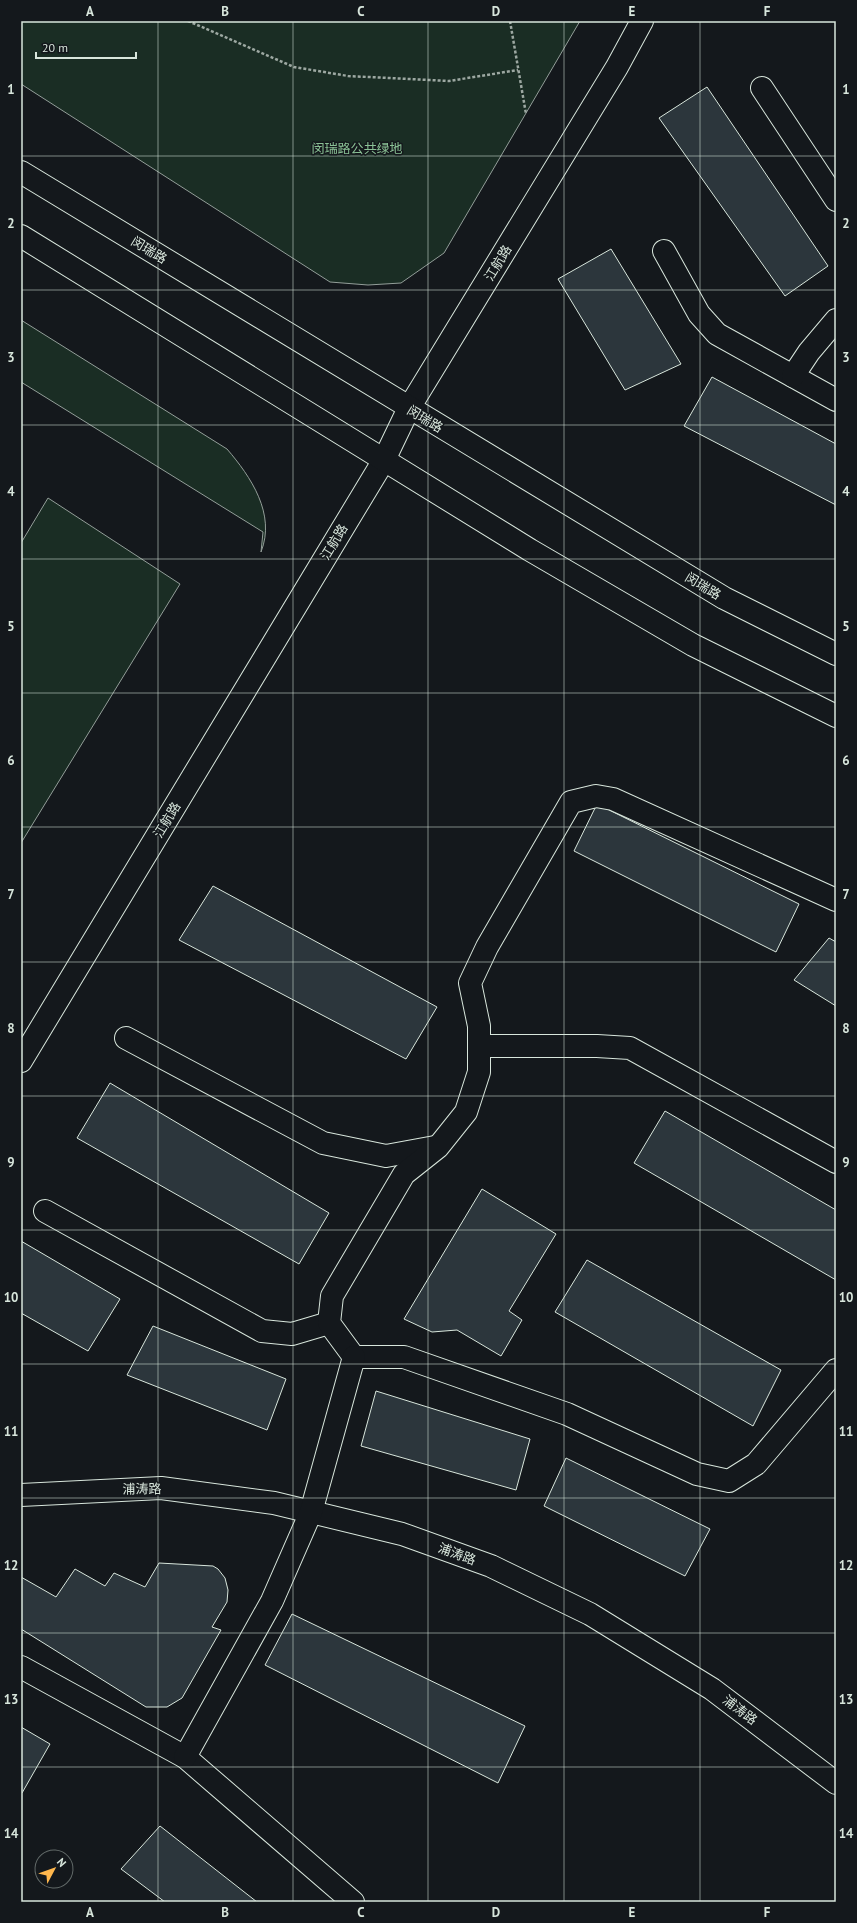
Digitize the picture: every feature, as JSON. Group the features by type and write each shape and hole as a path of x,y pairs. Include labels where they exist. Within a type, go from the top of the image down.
{"street":[{"name":"江航路","path":"21,1061 384,460 409,408 617,67 642,21"},
{"path":"762,88 836,200"},
{"name":"闵瑞路","path":"21,172 724,598 836,654"},
{"path":"21,236 530,550 693,645 836,716"},
{"path":"664,251 699,314 717,334 836,400"},
{"path":"793,376 809,352 836,320"},
{"path":"354,1357 329,1323 332,1296 404,1174 438,1147 466,1112 479,1072 479,1026 470,983 487,947 571,802 596,796 613,799 836,900"},
{"path":"126,1038 323,1143 386,1156 438,1147"},
{"path":"479,1046 597,1046 630,1048 836,1162"},
{"path":"45,1211 262,1330 292,1334 329,1323"},
{"path":"354,1357 404,1357 567,1414 697,1474 729,1481 756,1464 836,1370"},
{"path":"185,1757 272,1601 311,1512 354,1357"},
{"name":"浦涛路","path":"21,1495 161,1488 274,1503 402,1534 491,1566 590,1614 712,1688 836,1784"},
{"path":"21,1667 185,1757 353,1902"}],"path":[{"path":"188,21 294,67 348,76 449,81 518,70"},
{"path":"510,21 526,114"}],"green space":[{"name":"闵瑞路公共绿地","path":"21,21 580,21 444,253 401,283 368,285 330,282 21,84"},
{"path":"21,320 227,449 245,472 259,497 265,524 265,538 261,552 263,532 21,382"},
{"path":"48,498 180,584 21,843 21,543"}],"building":[{"path":"707,87 828,266 785,296 659,118"},
{"path":"611,249 681,364 625,390 558,279"},
{"path":"712,377 836,444 836,505 684,426"},
{"path":"597,804 799,904 776,952 574,851"},
{"path":"213,886 437,1007 406,1059 179,940"},
{"path":"829,938 836,942 836,1006 794,980"},
{"path":"110,1083 329,1213 299,1264 77,1138"},
{"path":"665,1111 836,1210 836,1280 634,1163"},
{"path":"482,1189 556,1234 509,1311 522,1320 501,1356 457,1330 432,1332 404,1319"},
{"path":"21,1241 120,1299 88,1351 21,1313"},
{"path":"587,1260 781,1370 753,1426 555,1312"},
{"path":"153,1326 286,1379 267,1430 127,1375"},
{"path":"376,1391 530,1439 516,1490 361,1446"},
{"path":"566,1458 710,1529 685,1576 544,1506"},
{"path":"159,1563 213,1566 218,1569 225,1578 228,1590 227,1602 212,1627 221,1630 182,1698 167,1707 146,1707 21,1629 21,1577 56,1597 75,1569 105,1586 114,1573 145,1587"},
{"path":"292,1614 525,1726 498,1783 265,1665"},
{"path":"21,1727 50,1744 22,1793 21,1792"},
{"path":"160,1826 257,1902 165,1902 121,1869"}]}
